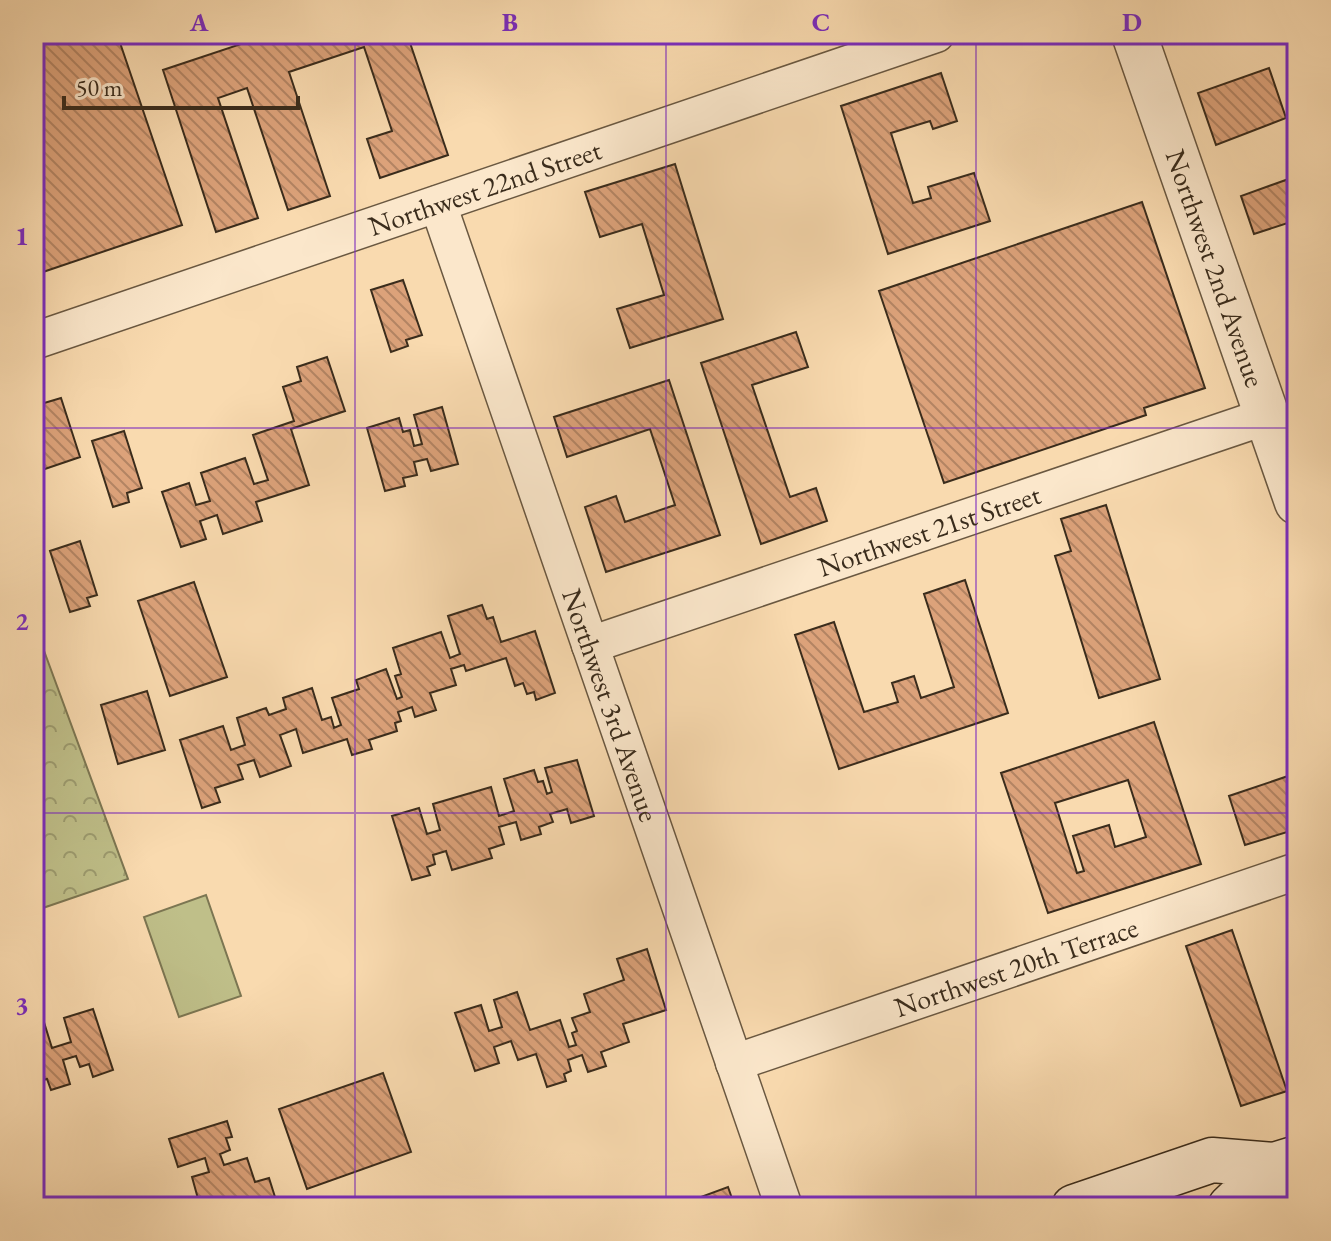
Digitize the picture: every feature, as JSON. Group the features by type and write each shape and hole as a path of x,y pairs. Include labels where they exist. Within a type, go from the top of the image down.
{"street":[{"name":"Northwest 22nd Street","path":"34,341 936,34"},
{"name":"Northwest 2nd Avenue","path":"1134,34 1294,486"},
{"name":"Northwest 3rd Avenue","path":"438,204 784,1207"},
{"name":"Northwest 21st Street","path":"590,645 1267,416"},
{"name":"Northwest 20th Terrace","path":"734,1063 1297,871"},
{"path":"1074,1207 1212,1160 1285,1161"},
{"path":"1230,1207 1285,1161"},
{"path":"1285,1161 1288,1207"}],"green space":[{"path":"34,630 128,879 34,911"},
{"path":"206,895 241,996 179,1017 144,917"}],"building":[{"path":"34,34 117,34 182,225 34,275"},
{"path":"271,34 407,34 448,155 380,178 367,139 392,131 364,47 289,72 330,196 288,210 247,88 218,98 258,218 216,232 163,70"},
{"path":"1269,68 1286,118 1216,145 1198,93"},
{"path":"941,73 957,121 933,129 930,121 891,133 913,203 931,198 928,187 974,173 990,221 888,254 841,106"},
{"path":"675,164 723,319 630,348 617,309 664,295 642,224 600,237 585,192"},
{"path":"1297,176 1297,220 1254,234 1241,196"},
{"path":"1142,202 1205,388 1144,408 1146,415 944,483 879,291"},
{"path":"403,280 422,335 406,340 408,346 391,352 371,290"},
{"path":"796,332 808,367 752,385 790,497 816,488 827,521 761,544 701,363"},
{"path":"327,357 345,411 291,429 309,485 256,502 262,521 223,534 217,515 200,521 206,539 181,547 162,492 189,483 196,505 210,501 201,473 245,458 254,484 268,480 253,435 294,421 283,387 301,381 297,367"},
{"path":"669,380 720,535 606,572 585,507 616,496 625,522 675,505 650,429 567,457 554,417"},
{"path":"61,398 80,457 42,470 38,459 34,461 34,406"},
{"path":"442,407 458,464 431,471 427,459 414,462 417,475 403,478 405,486 385,491 367,428 399,418 403,432 410,430 414,446 422,444 414,415"},
{"path":"124,431 142,488 127,493 129,502 113,507 92,441"},
{"path":"1106,505 1160,679 1099,698 1055,556 1071,551 1061,519"},
{"path":"80,541 97,595 87,598 90,606 70,612 50,551"},
{"path":"965,580 1008,713 839,769 795,635 834,622 864,712 898,702 892,683 914,676 921,698 954,687 924,594"},
{"path":"194,582 227,677 170,696 138,601"},
{"path":"482,605 487,619 493,617 501,642 535,631 555,693 536,700 534,692 527,694 523,683 515,686 506,658 466,671 464,665 451,669 456,685 430,693 436,710 415,717 412,707 398,712 401,721 395,723 397,731 369,740 372,749 352,755 347,739 303,753 296,729 280,735 291,766 260,777 254,760 238,765 243,779 215,788 220,802 202,808 180,740 223,726 231,750 245,745 237,718 266,708 269,715 286,709 283,698 312,688 322,720 331,717 334,728 341,725 332,698 359,689 356,680 386,669 397,699 402,697 395,676 401,674 393,648 441,632 450,658 460,654 448,616"},
{"path":"147,691 165,750 118,764 101,705"},
{"path":"1154,722 1201,864 1048,913 1001,773","holes":["1128,780 1146,837 1115,847 1109,825 1073,836 1084,871 1077,873 1055,803"]},
{"path":"577,760 594,816 571,823 567,809 550,814 553,822 539,827 541,834 521,840 516,822 499,827 504,844 489,849 492,858 452,870 446,851 433,855 435,864 427,867 430,875 412,880 392,816 419,808 427,834 440,830 433,804 491,787 499,816 514,811 504,779 534,770 538,782 543,781 547,794 552,792 545,768"},
{"path":"1297,773 1297,829 1245,845 1229,796"},
{"path":"1232,930 1287,1091 1241,1106 1186,946"},
{"path":"647,949 666,1010 623,1024 629,1042 601,1052 606,1066 588,1072 582,1055 568,1060 571,1071 564,1074 566,1081 547,1087 536,1054 518,1060 511,1041 494,1047 499,1063 475,1071 455,1013 481,1005 489,1031 502,1027 494,1000 517,992 530,1030 560,1020 569,1047 576,1045 572,1033 577,1031 572,1018 590,1012 584,994 624,980 617,959"},
{"path":"93,1009 113,1070 93,1077 89,1064 80,1067 76,1056 63,1060 70,1084 51,1090 47,1079 35,1082 34,1022 43,1019 52,1048 71,1042 64,1018"},
{"path":"383,1073 411,1152 307,1189 279,1109"},
{"path":"227,1121 232,1137 226,1138 230,1150 220,1154 224,1165 247,1158 255,1182 269,1178 275,1197 254,1203 255,1207 224,1207 222,1199 200,1206 192,1177 209,1172 205,1158 178,1167 169,1139"},
{"path":"728,1187 735,1207 701,1207 698,1198"},
{"path":"678,1200 681,1207 657,1207"}]}
